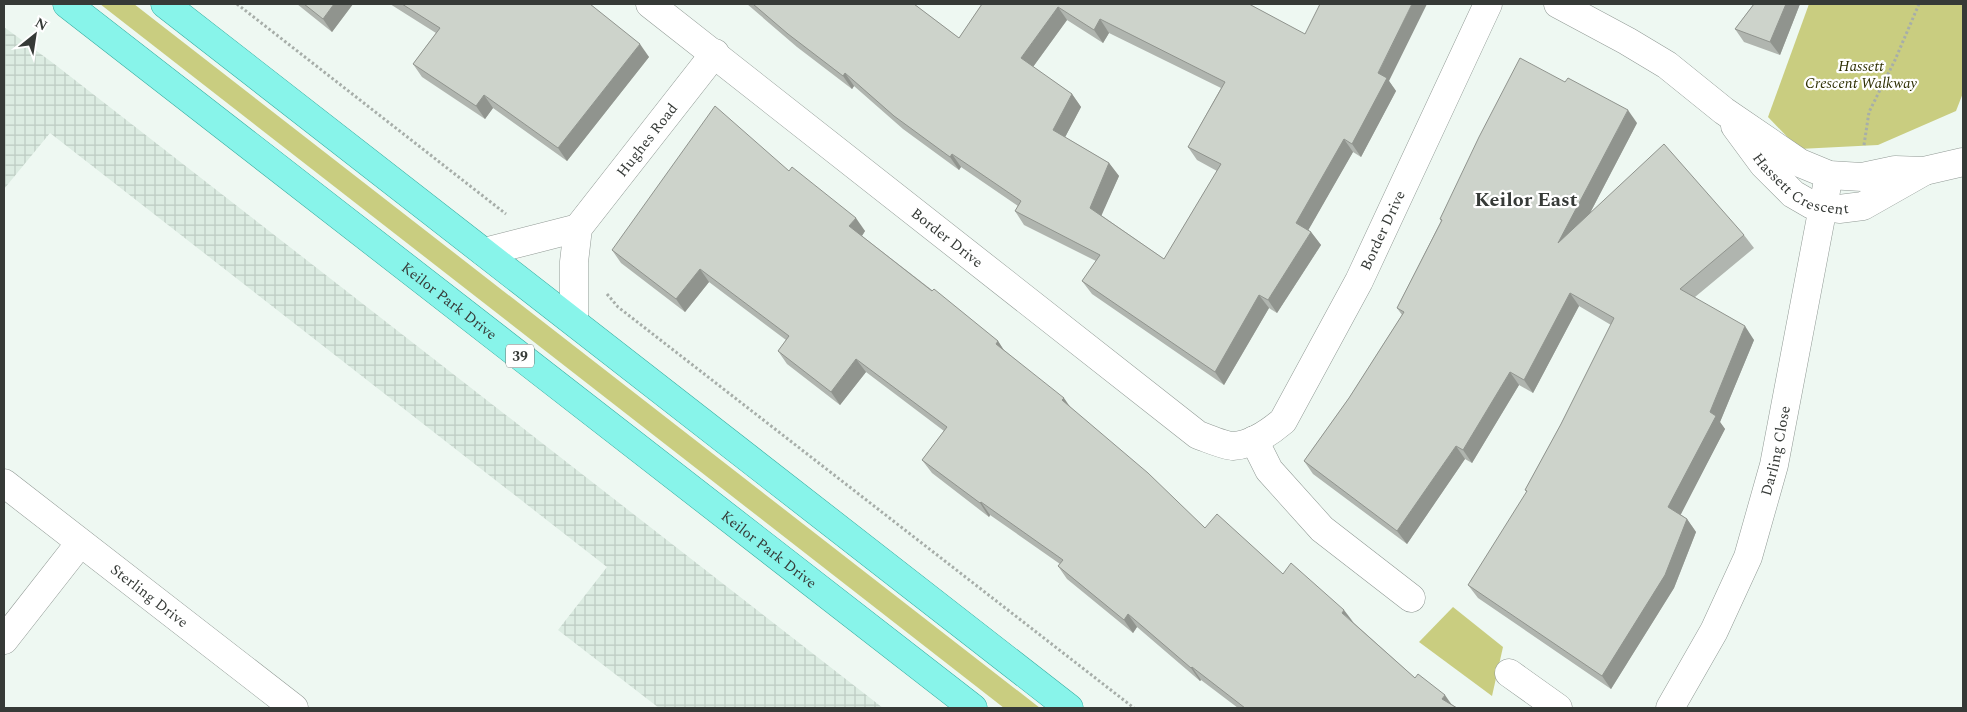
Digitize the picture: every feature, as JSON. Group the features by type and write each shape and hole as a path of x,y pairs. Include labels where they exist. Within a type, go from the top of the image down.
{"main road":[{"name":"Keilor Park Drive","path":"67,4 973,708"},
{"path":"166,4 1069,708"}],"street":[{"name":"Border Drive","path":"650,4 715,53 1198,435 1232,446 1254,440 1270,432 1283,421 1359,281 1488,4"},
{"name":"Hassett Crescent","path":"1558,4 1667,65 1724,111 1800,163 1829,175 1862,177 1894,170 1924,171 1963,162"},
{"name":"Hughes Road","path":"578,228 715,53"},
{"name":"Hassett Crescent","path":"1724,111 1763,164 1793,194 1812,204 1839,209 1863,206 1924,171"},
{"name":"Darling Close","path":"1670,708 1714,631 1748,557 1774,465 1829,175"},
{"path":"484,252 578,228 574,262 574,321"},
{"path":"1254,440 1269,470 1322,529 1411,598"},
{"name":"Sterling Drive","path":"4,483 294,708"},
{"path":"4,640 80,543"},
{"path":"1509,673 1558,708"}],"path":[{"path":"237,4 506,214"},
{"path":"1864,147 1869,112 1895,60 1919,4"},
{"path":"606,293 618,308 1134,708"}],"shaded area":[{"path":"4,27 53,63 883,708 659,708 558,630 607,567 50,133 4,189"}],"green space":[{"path":"100,4 134,4 1040,708 1004,708"},
{"name":"Hassett Crescent Walkway","path":"1809,4 1963,4 1963,93 1956,111 1878,145 1799,149 1768,117"},
{"path":"1453,607 1503,647 1492,696 1419,642"}],"building":[{"path":"304,4 334,4 323,19"},
{"path":"402,4 590,4 640,44 558,148 484,95 476,106 413,64 440,28"},
{"path":"753,4 914,4 959,38 982,4 1249,4 1305,34 1320,4 1412,4 1378,73 1387,78 1352,144 1344,139 1296,223 1311,232 1268,300 1259,295 1215,372 1082,281 1100,255 1015,211 1021,201 952,154 950,157 894,116 845,73 843,76 788,34","holes":["1058,7 1094,30 1100,19 1225,82 1188,147 1221,164 1164,259 1090,208 1109,163 1053,130 1072,94 1021,58"]},
{"path":"1754,4 1786,4 1770,42 1735,29"},
{"path":"1520,58 1565,82 1568,78 1628,110 1558,243 1664,144 1744,235 1680,289 1745,326 1710,412 1716,416 1668,507 1687,519 1665,575 1602,676 1468,585 1527,491 1525,490 1561,424 1614,318 1570,293 1524,380 1510,372 1463,450 1456,446 1397,531 1304,461 1349,398 1404,312 1397,308 1442,220 1440,219 1479,137"},
{"path":"715,106 789,171 792,167 856,218 849,226 932,291 934,289 998,341 996,344 1064,398 1062,400 1148,473 1205,528 1217,514 1283,574 1291,563 1344,610 1342,613 1415,678 1418,674 1445,695 1442,699 1457,708 1245,708 1191,668 1128,614 1124,620 1058,566 1063,560 980,503 922,460 947,427 856,359 831,392 778,351 789,336 700,269 676,299 612,250"}],"district":[{"name":"Keilor East","path":"1526,199"}]}
